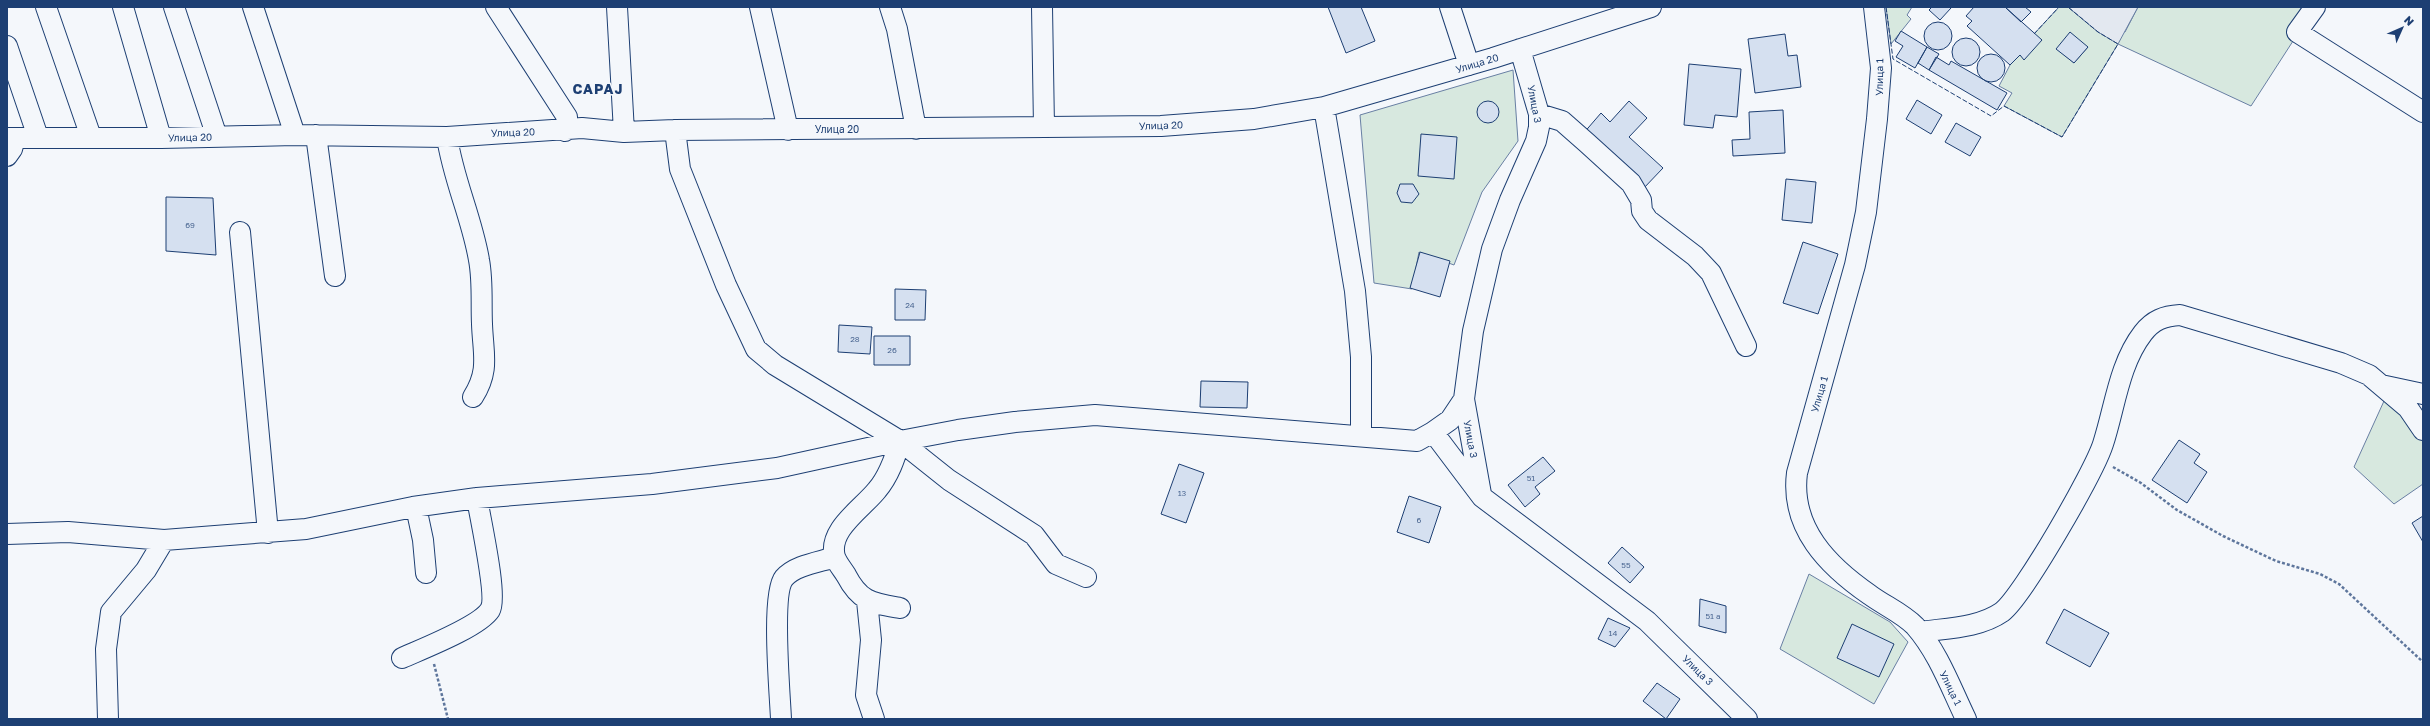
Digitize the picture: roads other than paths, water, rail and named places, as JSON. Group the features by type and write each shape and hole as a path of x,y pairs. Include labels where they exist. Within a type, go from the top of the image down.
{"street":[{"path":"46,7 90,138"},
{"path":"124,7 161,138"},
{"path":"174,7 217,137"},
{"path":"253,7 295,135"},
{"path":"496,7 567,117 565,131"},
{"path":"617,7 624,132"},
{"path":"760,7 788,130"},
{"path":"890,7 897,29 916,129"},
{"path":"1042,7 1044,127"},
{"path":"1450,7 1469,65"},
{"name":"Улица 20","path":"11,138 161,138 295,135 447,137 500,132 565,131 582,128 624,132 675,130 916,129 1176,125 1254,119 1324,107 1469,65 1651,7"},
{"name":"Улица 1","path":"1874,7 1880,73 1866,212 1855,265 1797,473 1796,494 1802,521 1814,545 1824,557 1870,595 1907,618 1920,632 1934,654 1966,719"},
{"path":"2315,7 2297,32 2423,112"},
{"path":"7,46 38,137"},
{"name":"Улица 3","path":"1520,49 1539,114 1540,127 1536,141 1510,200 1487,268 1473,331 1464,399 1482,498 1647,620 1747,719"},
{"path":"1324,107 1355,291 1361,357 1360,436"},
{"path":"1539,114 1562,121 1631,183 1641,200 1642,211 1648,220 1695,256 1711,273 1746,346"},
{"path":"675,130 680,169 726,285 756,349 775,365 900,441 949,480 1034,535 1056,564 1086,576"},
{"path":"316,135 335,276"},
{"path":"447,137 455,177 475,239 482,280 482,325 485,370 482,383 473,397"},
{"path":"7,156 12,149 11,138"},
{"path":"240,232 268,533"},
{"path":"1920,632 1984,621 2009,606 2042,555 2096,460 2129,358 2149,325 2169,316 2180,315 2194,319 2341,363 2369,375 2408,408 2423,430"},
{"path":"2382,385 2423,394"},
{"path":"7,534 68,532 164,540 306,530 416,507 477,498 652,484 777,468 900,441 1015,422 1095,415 1417,441 1450,420 1464,399"},
{"path":"1433,432 1482,498"},
{"path":"900,441 886,478 877,490 842,527 835,547 835,557 854,589 867,601 900,608"},
{"path":"402,658 476,623 491,609 493,593 477,498"},
{"path":"416,507 423,540 426,573"},
{"path":"108,719 106,649 110,612 146,570 164,540"},
{"path":"781,719 778,610 780,587 784,579 793,572 835,557"},
{"path":"862,719 866,695 871,640 867,601"},
{"path":"866,695 874,719"}],"district":[{"name":"САРАЈ","path":"598,89"}]}
